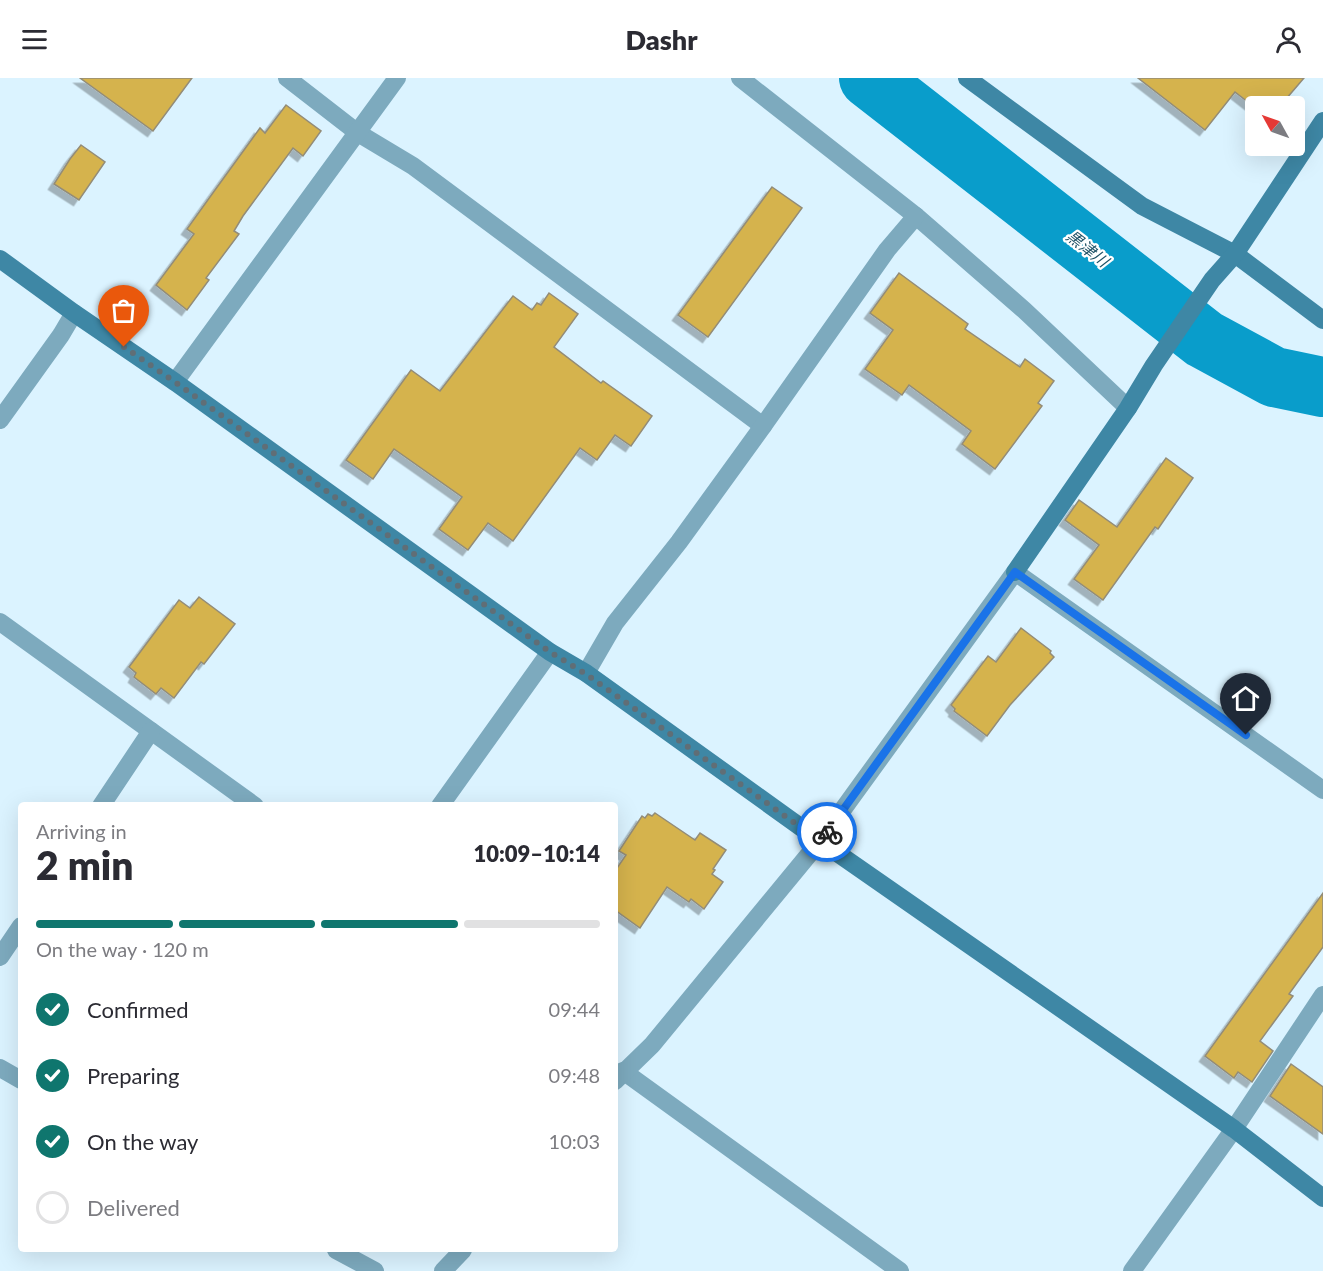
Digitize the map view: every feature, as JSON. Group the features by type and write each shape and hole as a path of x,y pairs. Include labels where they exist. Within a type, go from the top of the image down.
{"street":[{"path":"287,78 358,133 413,166 764,426"},
{"path":"175,382 397,78"},
{"path":"740,78 916,216 1024,310 1128,408"},
{"path":"967,78 1142,206 1235,254 1323,320"},
{"path":"900,1271 619,1076 652,1045 820,841 1015,572 1128,408 1154,365 1212,280 1235,254 1323,121"},
{"path":"586,674 615,623 679,542 764,426 887,250 916,216"},
{"path":"0,259 550,652 586,674 820,841 1234,1129 1323,1198"},
{"path":"0,420 61,335 74,313"},
{"path":"1015,572 1323,789"},
{"path":"0,622 249,802"},
{"path":"443,802 550,652"},
{"path":"104,802 151,731"},
{"path":"0,957 18,930"},
{"path":"1132,1271 1234,1129 1323,995"},
{"path":"0,1068 18,1078"},
{"path":"340,1252 375,1271"},
{"path":"443,1271 461,1252"}],"building":[{"path":"80,78 192,78 153,131"},
{"path":"1138,78 1304,78 1289,96 1245,96 1245,100 1235,92 1205,130"},
{"path":"286,105 321,131 303,156 293,148 243,216 234,231 239,234 206,278 209,280 187,310 156,285 194,234 187,229 215,190 260,128 265,133"},
{"path":"81,145 105,162 79,200 54,184"},
{"path":"772,187 802,208 708,337 678,315"},
{"path":"899,273 968,324 965,329 1020,367 1025,359 1054,381 1038,403 1042,406 995,469 962,444 971,431 909,385 902,395 865,369 893,330 870,313"},
{"path":"549,293 578,314 554,347 601,383 603,381 652,416 631,446 615,435 597,460 580,448 513,541 488,523 468,550 439,529 462,497 394,449 373,479 346,460 411,370 440,391 513,296 532,310 537,303 541,305"},
{"path":"1166,458 1193,478 1158,529 1155,527 1103,600 1074,579 1099,545 1065,520 1079,500 1117,527"},
{"path":"199,597 235,624 204,664 201,662 174,698 161,688 156,694 134,677 136,673 129,667 179,600 190,608"},
{"path":"1021,628 1051,651 1054,657 1010,705 987,736 954,711 951,705 988,656 996,662"},
{"path":"655,813 695,840 700,833 726,850 712,874 723,882 704,909 691,899 689,902 667,887 640,928 618,912 618,867 626,855 619,851 642,816 645,818 648,814 652,816"},
{"path":"1323,893 1323,947 1289,994 1293,996 1260,1041 1273,1051 1252,1082 1238,1072 1234,1078 1205,1056"},
{"path":"1291,1064 1323,1087 1323,1134 1270,1096"}],"waterway":[{"name":"黒津川","path":"869,78 1204,339 1274,377 1323,387"}],"way so far":[{"path":"124,347 550,652 586,674 820,841 827,832"}],"route":[{"path":"827,832 1015,572 1246,735"}]}
